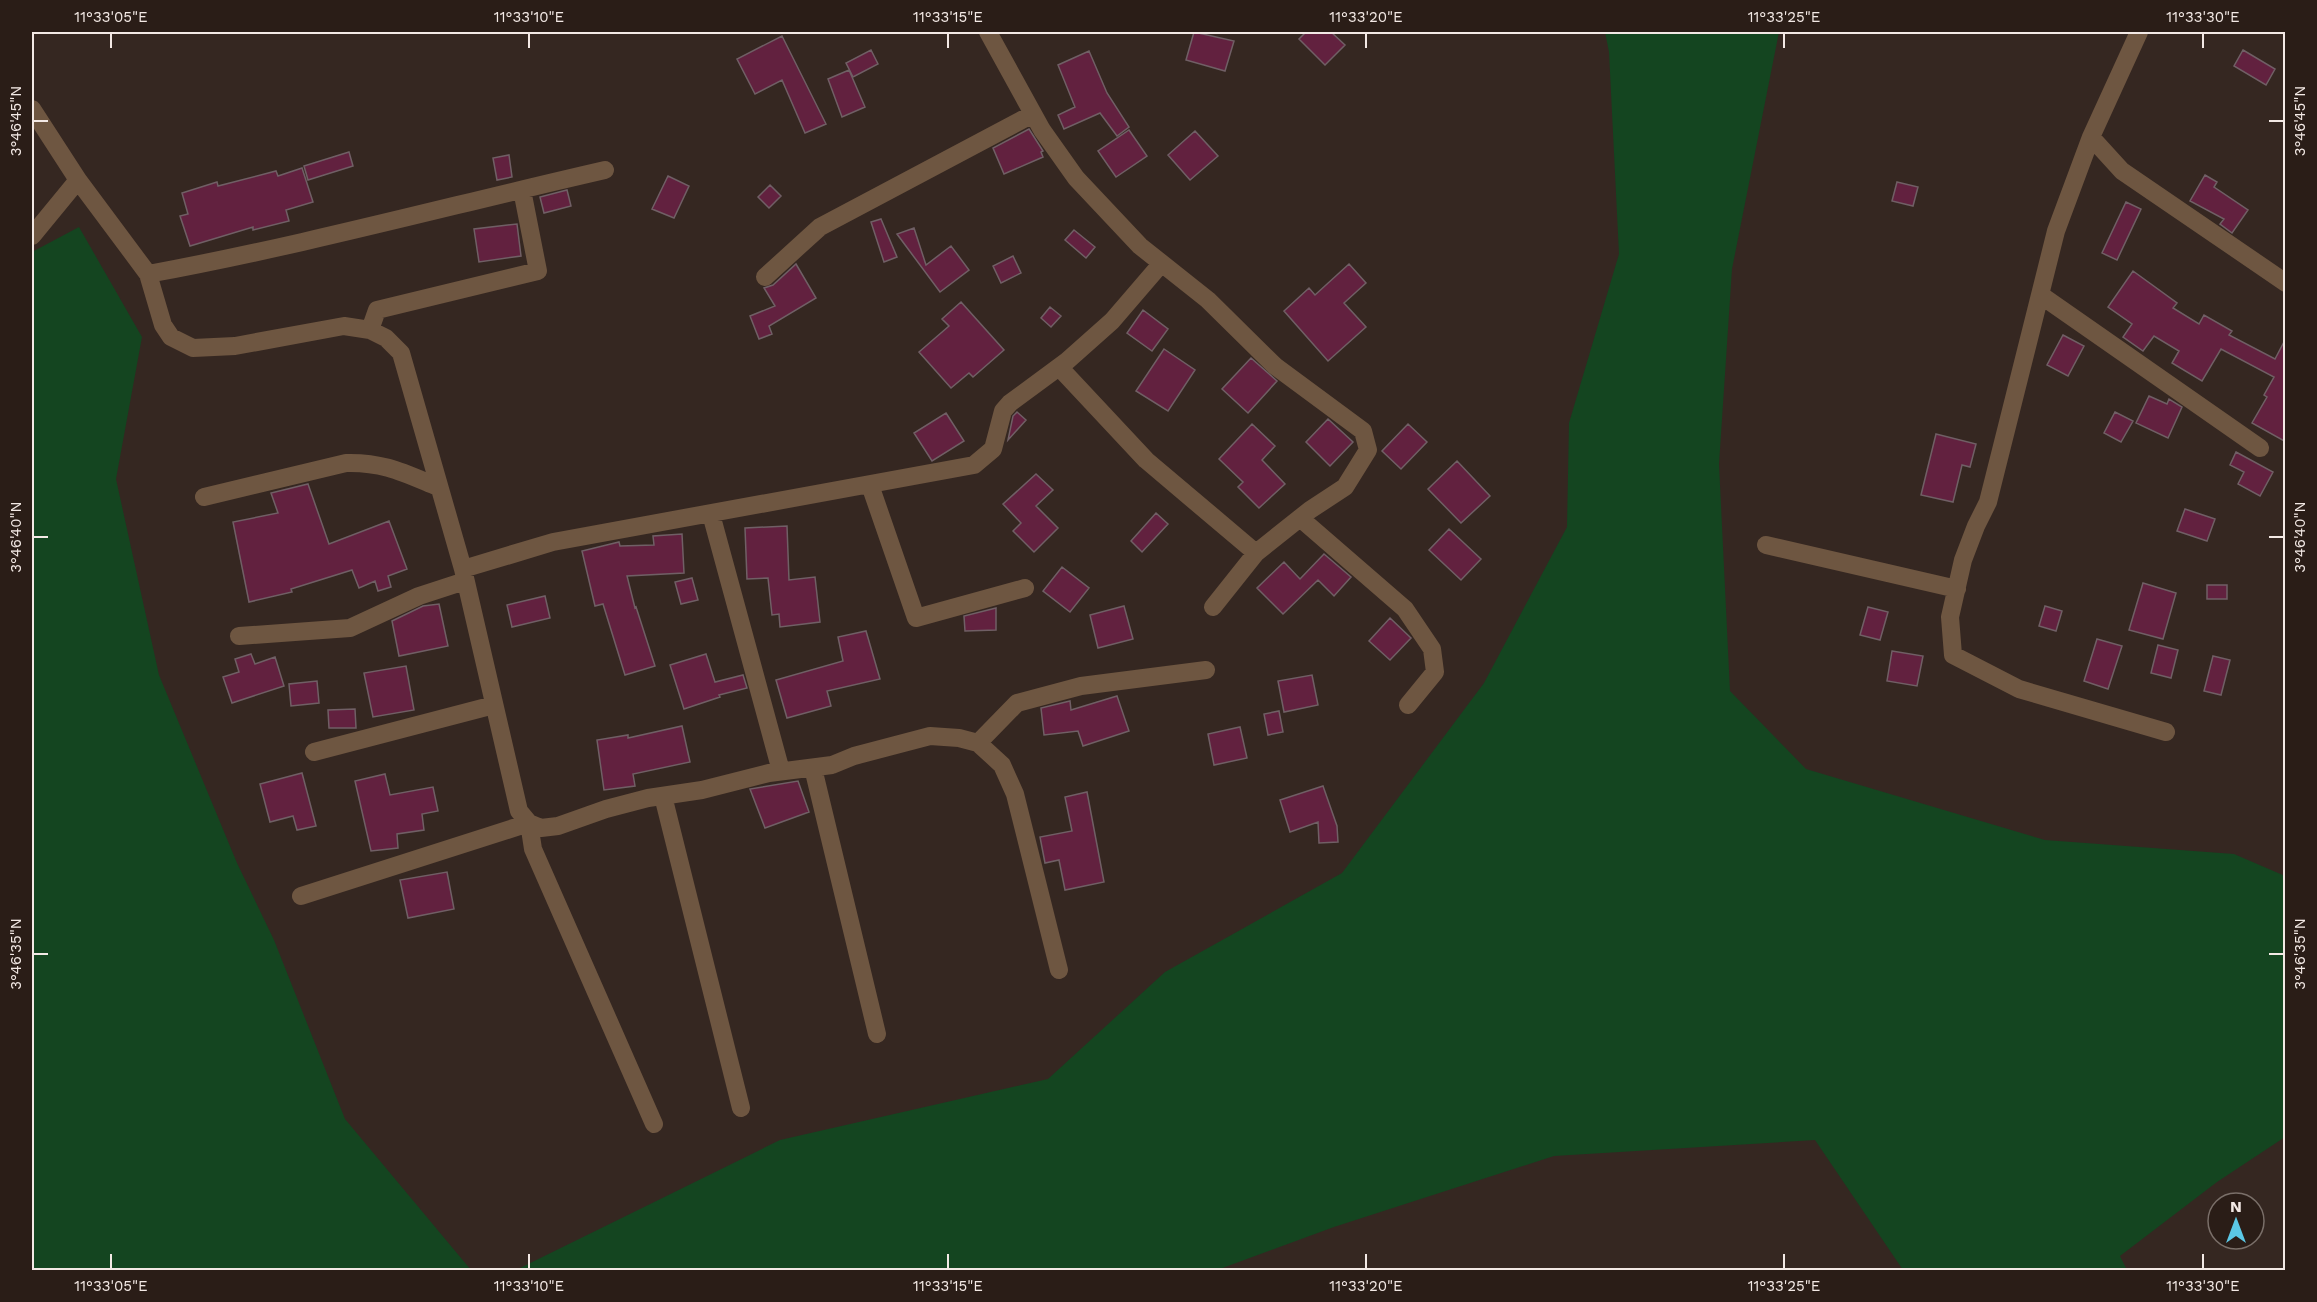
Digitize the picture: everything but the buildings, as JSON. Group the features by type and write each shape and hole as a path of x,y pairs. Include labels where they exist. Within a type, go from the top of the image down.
{"street":[{"path":"988,32 1042,130 1076,178 1140,246 1208,300 1275,366 1363,431 1368,450 1345,487 1300,518 1256,553 1213,607"},
{"path":"2139,32 2091,137 2056,231 2042,296 1988,502 1963,560 1950,617 1953,655 2019,689 2166,732"},
{"path":"32,109 78,180 148,274 163,325 171,338 193,348 235,346 344,326 370,330 386,338 401,353 464,575 519,811 529,823 541,828 558,826 606,810 663,796 702,790 781,771 832,765 854,756 930,736 959,738 978,743 1002,765 1015,794 1059,970"},
{"path":"765,277 820,227 1033,114"},
{"path":"2091,137 2122,171 2286,283"},
{"path":"148,274 234,258 604,170"},
{"path":"32,236 78,180"},
{"path":"370,330 377,310 538,272 522,190"},
{"path":"239,636 350,628 464,575 553,542 974,465 993,449 1003,411 1010,403 1059,367 1112,321 1161,264"},
{"path":"2042,296 2260,448"},
{"path":"1059,367 1146,460 1256,553"},
{"path":"204,497 346,463 367,462 388,466 438,486"},
{"path":"870,485 916,618 1025,588"},
{"path":"711,514 781,771"},
{"path":"1300,518 1405,609 1432,649 1435,672 1408,705"},
{"path":"1766,545 1957,589"},
{"path":"978,743 1017,703 1082,686 1206,670"},
{"path":"314,752 494,705"},
{"path":"813,768 878,1034"},
{"path":"663,796 741,1108"},
{"path":"301,896 529,823"},
{"path":"529,823 532,849 654,1124"}],"green space":[{"path":"1605,32 1779,32 1732,269 1719,464 1730,691 1806,769 2045,840 2234,854 2285,876 2285,1137 2217,1182 2120,1256 2127,1270 1903,1270 1815,1140 1554,1156 1334,1227 1217,1270 516,1270 780,1140 1048,1079 1165,972 1342,873 1484,683 1567,527 1569,423 1619,254 1609,52"},
{"path":"79,227 142,337 116,479 159,675 237,863 274,940 345,1119 471,1270 32,1270 32,252"}]}
